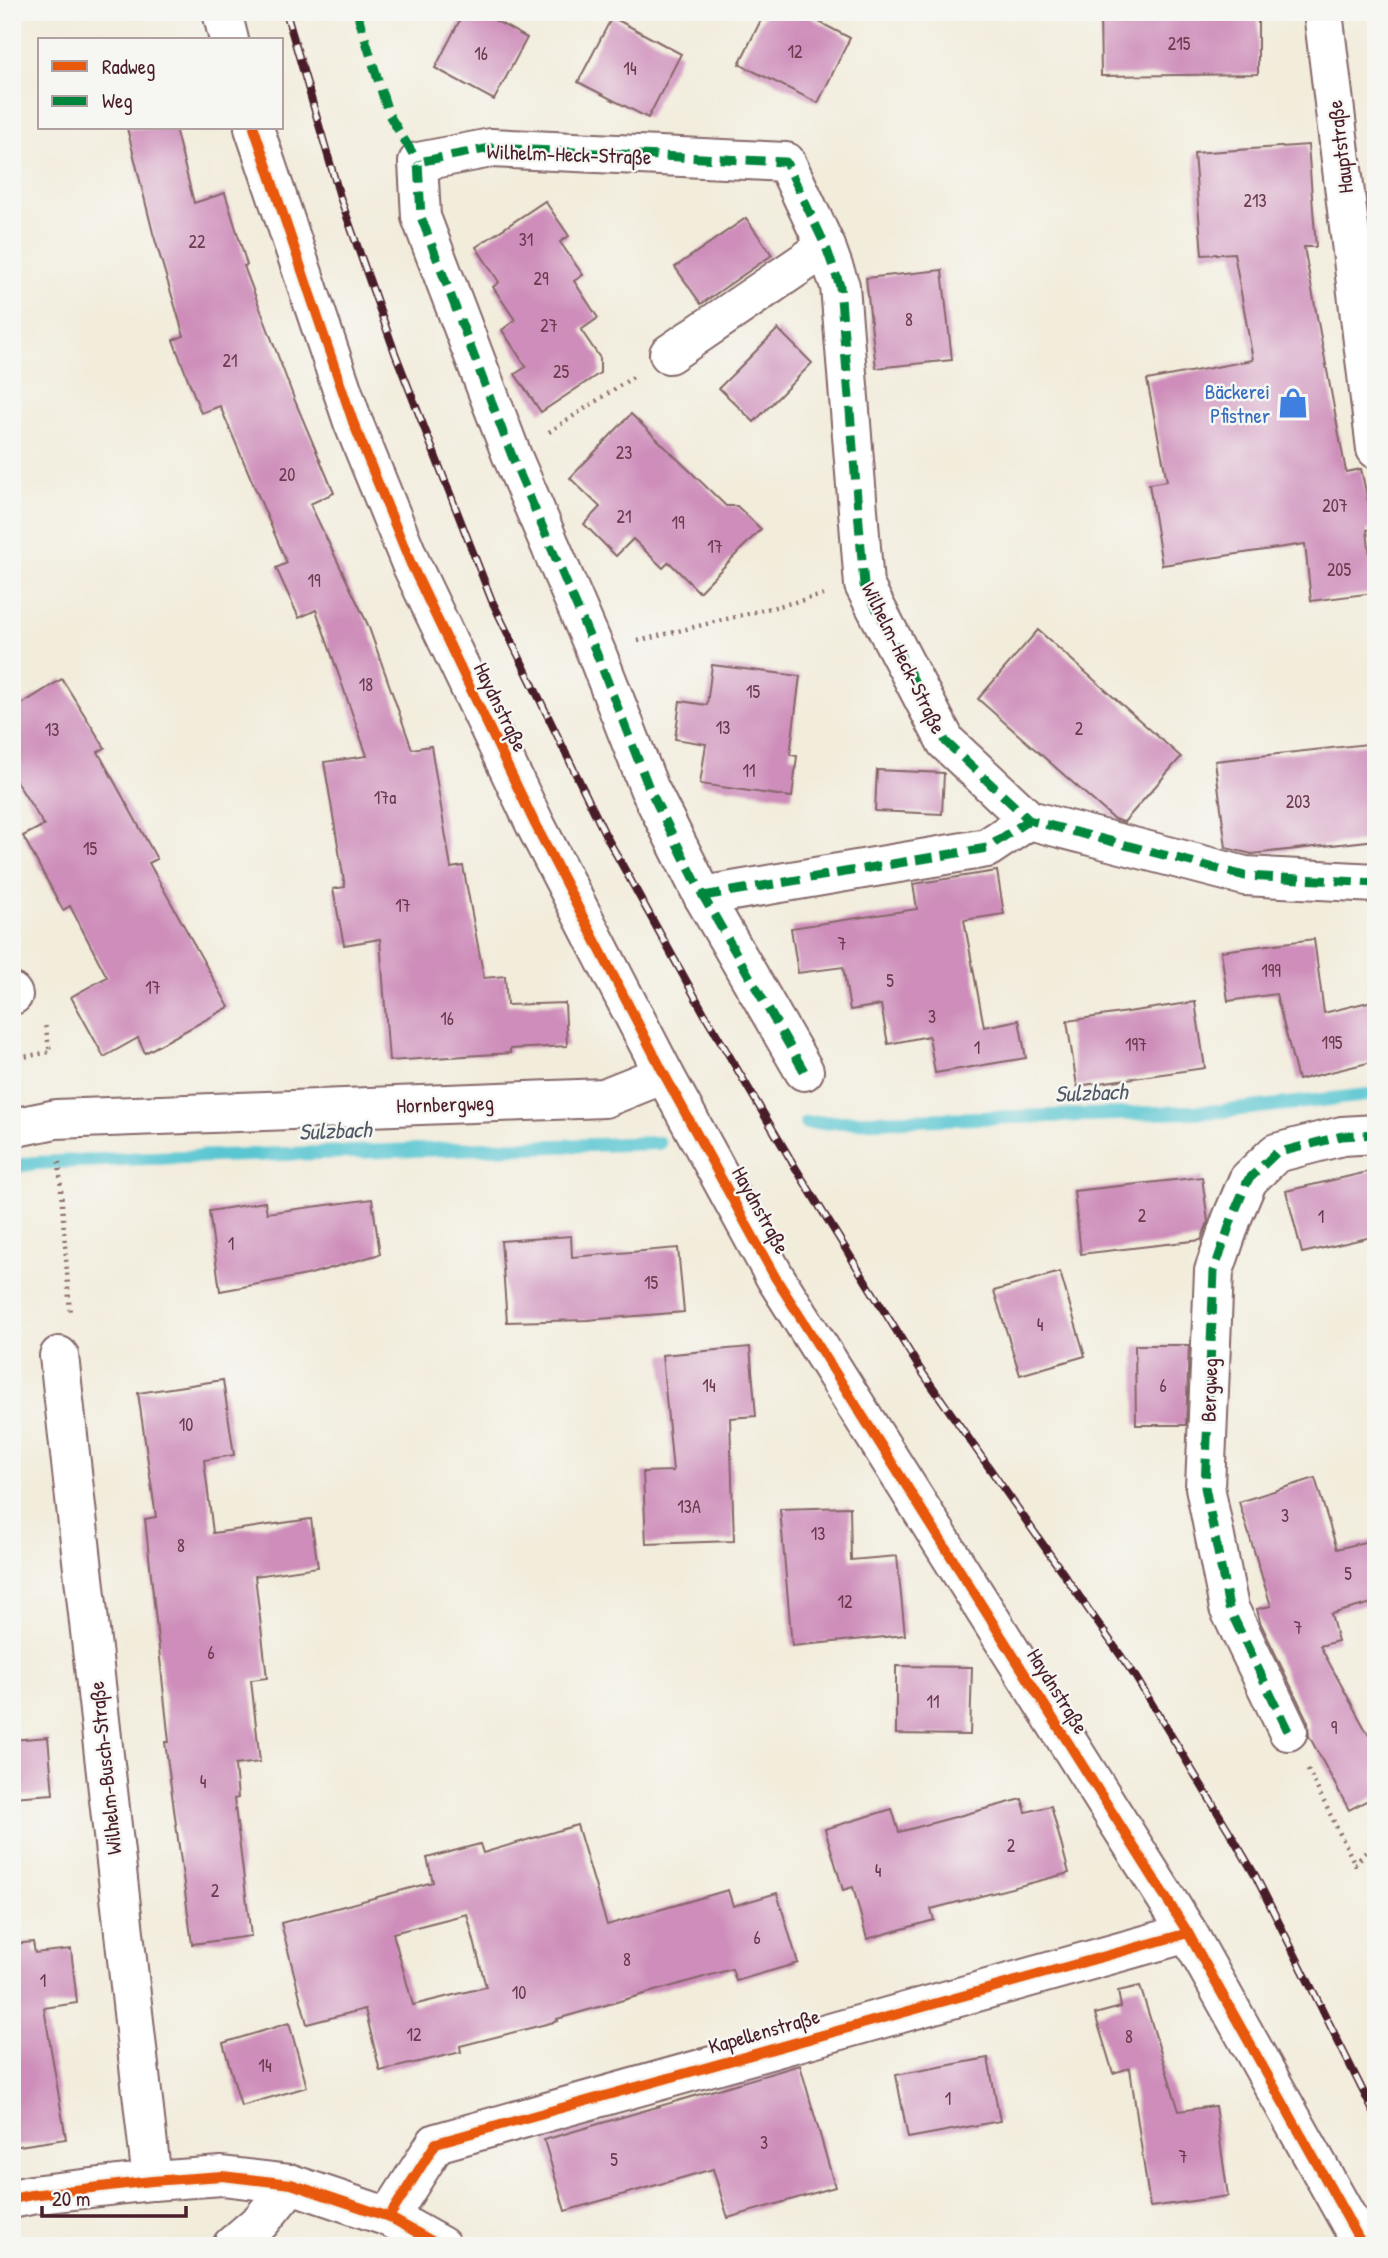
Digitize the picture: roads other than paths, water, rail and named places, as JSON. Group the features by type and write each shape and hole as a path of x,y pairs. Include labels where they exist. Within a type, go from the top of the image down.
{"street":[{"path":"222,12 228,38"},
{"name":"Hauptstraße","path":"1323,12 1376,449"},
{"name":"Haydnstraße","path":"255,130 353,422 411,564 536,824 664,1074 775,1277 1188,1933 1363,2246"},
{"name":"Wilhelm-Heck-Straße","path":"804,1071 703,896 649,788 596,652 512,456 421,217 418,162 491,148 786,162 826,247 840,286 864,585 946,742 1029,820 1245,876 1376,883"},
{"path":"669,354 826,247"},
{"path":"703,896 987,848 1029,820"},
{"name":"Hornbergweg","path":"12,1128 56,1119 604,1098 664,1074"},
{"name":"Bergweg","path":"1288,1731 1229,1608 1205,1487 1214,1271 1231,1218 1248,1180 1276,1153 1342,1136 1376,1134"},
{"name":"Wilhelm-Busch-Straße","path":"59,1356 152,2181"},
{"name":"Kapellenstraße","path":"389,2217 436,2143 1188,1933"},
{"path":"12,2199 152,2181 222,2176 291,2184 389,2217 442,2246"},
{"path":"232,2246 261,2221 291,2184"}],"waterway":[{"name":"Sulzbach","path":"806,1123 1224,1111 1376,1094"},
{"name":"Sulzbach","path":"12,1167 35,1163 149,1158 659,1143"}],"railway":[{"path":"286,12 340,197 395,353 492,601 605,834 704,1013 920,1369 1135,1676 1232,1836 1256,1877 1376,2117"}],"place":[{"name":"Bäckerei Pfistner","path":"1293,403"}]}
